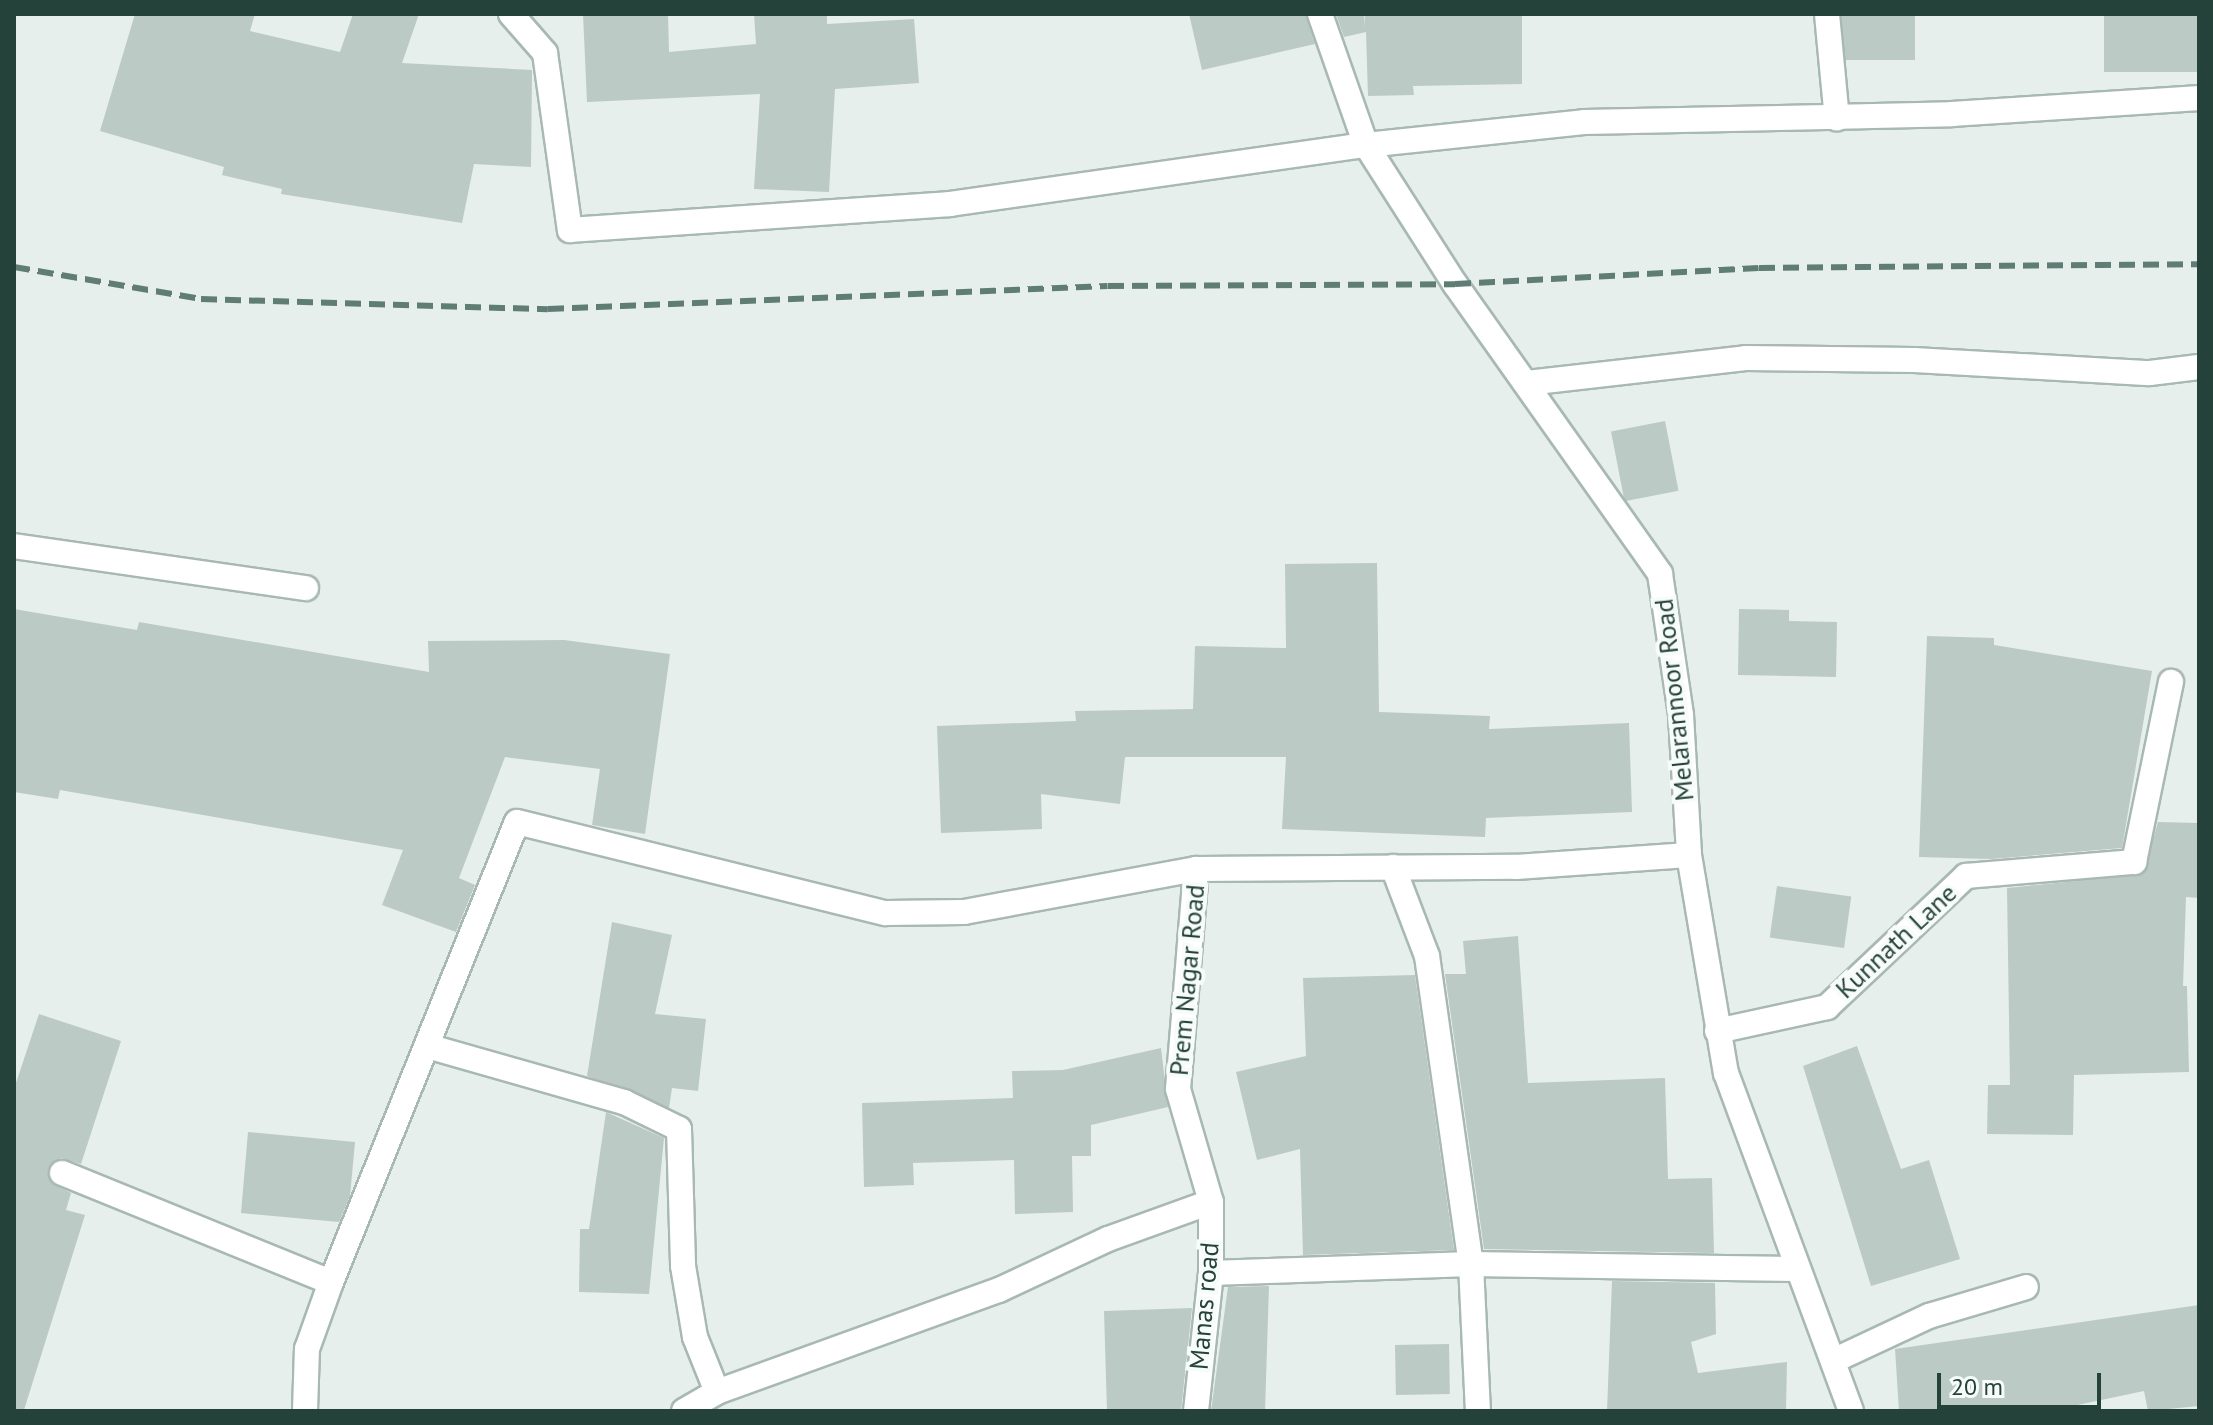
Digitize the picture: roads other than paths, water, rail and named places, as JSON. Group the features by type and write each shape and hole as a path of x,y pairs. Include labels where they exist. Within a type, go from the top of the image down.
{"street":[{"path":"511,14 545,53 570,230 950,204 1366,145 1584,122 1837,119 2199,98"},
{"name":"Melarannoor Road","path":"1320,14 1366,145 1455,284 1660,574 1681,715 1689,855 1726,1073 1796,1269 1835,1360 1851,1411"},
{"path":"1827,14 1837,119"},
{"path":"1527,383 1746,358 1914,360 2150,373 2199,367"},
{"path":"14,546 306,588"},
{"name":"Kunnath Lane","path":"1717,1031 1827,1007 1966,876 2134,862 2171,682"},
{"path":"305,1411 307,1349 331,1282 517,822 886,913 964,912 1196,869"},
{"name":"Prem Nagar Road","path":"1211,1202 1178,1089 1196,869 1516,867 1689,855"},
{"path":"1393,867 1427,956 1471,1264 1478,1411"},
{"path":"427,1046 624,1102 679,1129 683,1266 695,1337 717,1392"},
{"path":"62,1173 331,1282"},
{"path":"684,1411 717,1392 999,1290 1108,1239 1211,1202"},
{"name":"Manas road","path":"1196,1411 1211,1273 1211,1202"},
{"path":"1211,1273 1471,1264 1796,1269"},
{"path":"1835,1360 1929,1316 2026,1287"}],"railway":[{"path":"14,267 201,299 548,309 1108,286 1455,284 1759,268 2199,264"}]}
